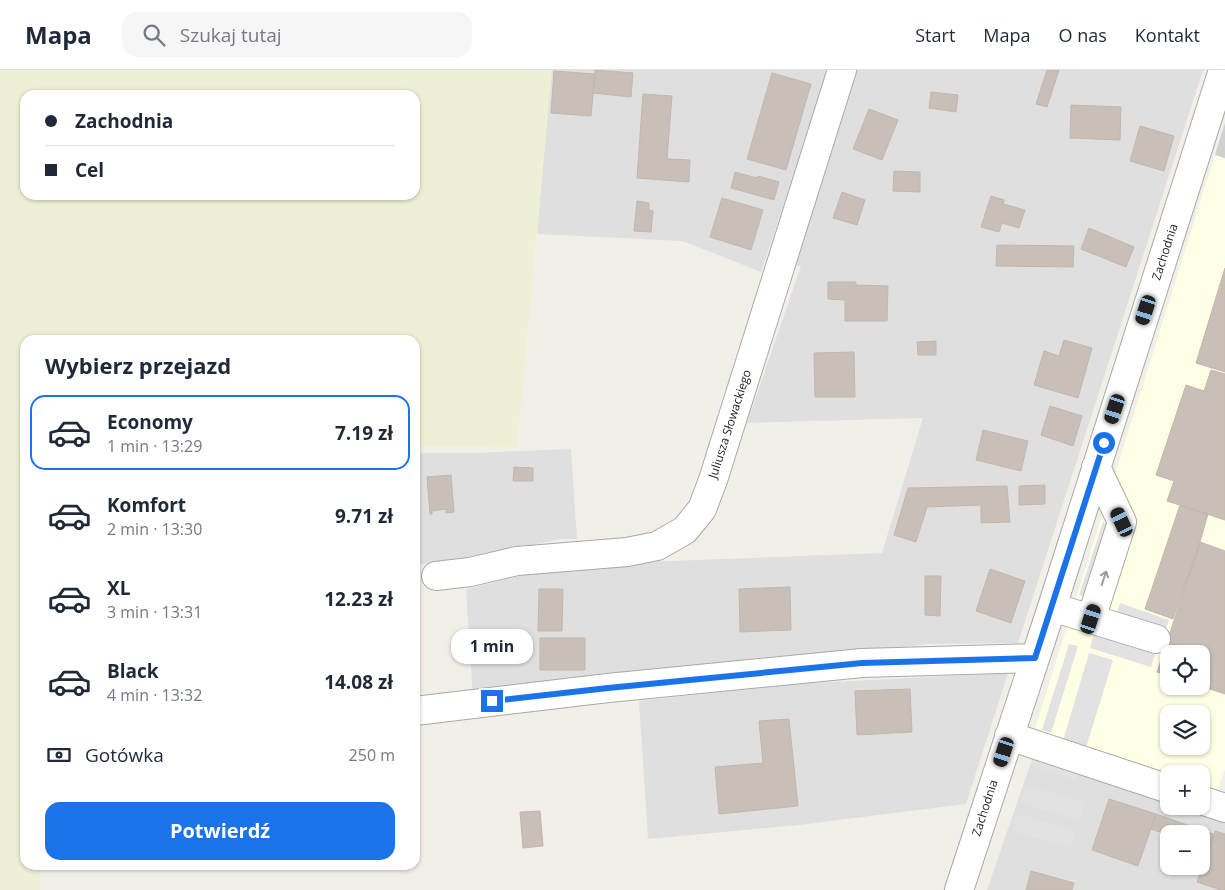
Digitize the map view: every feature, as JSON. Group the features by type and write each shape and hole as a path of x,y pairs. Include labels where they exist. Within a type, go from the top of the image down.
{"street":[{"name":"Juliusza Słowackiego","path":"436,576 470,572 517,561 627,552 657,546 685,530 702,509 713,480 842,70"},
{"name":"Zachodnia","path":"959,890 1224,70"},
{"path":"1091,619 1122,522 1096,467"},
{"path":"1052,607 1156,639"},
{"path":"420,710 608,688 862,663 1035,658"},
{"path":"1009,736 1160,786"},
{"path":"1210,803 1225,808"}],"shaded area":[{"path":"0,70 552,70 517,447 420,446 420,335 20,335 20,870 40,870 40,890 0,890"},
{"path":"551,70 829,70 761,272 683,241 537,234"},
{"path":"856,70 1203,70 1018,643 928,644 473,699 466,589 564,565 882,553 923,418 747,423 801,266 794,265"},
{"path":"1225,123 1225,158 1215,155"},
{"path":"1215,155 1225,159 1225,769 1216,797 1210,795 1210,765 1160,765 1160,778 1033,735"},
{"path":"571,449 577,539 560,539 461,560 420,564 420,453"},
{"path":"1103,522 1112,526 1088,598 1079,595"},
{"path":"1120,603 1169,620 1164,635 1115,618"},
{"path":"1094,634 1156,652 1151,667 1090,648"},
{"path":"1069,644 1078,646 1051,733 1042,730"},
{"path":"1089,653 1113,660 1085,751 1062,744"},
{"path":"1008,673 966,804 799,825 648,839 639,701 793,684"},
{"path":"1037,745 1160,786 1160,815 1210,815 1210,807 1225,808 1225,890 987,890"},
{"path":"1035,752 1080,766 1076,780 1031,766"},
{"path":"1026,785 1085,803 1079,821 1021,803"},
{"path":"1018,814 1076,831 1070,848 1013,831"}],"building":[{"path":"595,70 633,73 631,97 593,93"},
{"path":"1047,70 1059,70 1047,107 1036,104"},
{"path":"554,71 595,74 591,116 551,113"},
{"path":"772,73 811,84 786,170 747,159"},
{"path":"931,92 958,95 956,112 929,108"},
{"path":"643,94 672,96 667,159 690,160 689,182 637,178"},
{"path":"1071,105 1121,107 1120,140 1070,138"},
{"path":"869,109 898,120 882,160 853,149"},
{"path":"1140,126 1174,136 1164,171 1130,161"},
{"path":"894,171 920,172 920,192 893,191"},
{"path":"735,172 779,182 774,200 731,188"},
{"path":"842,192 865,200 857,225 833,218"},
{"path":"991,196 1004,200 1003,204 1025,210 1019,228 1002,223 999,232 981,227"},
{"path":"722,198 763,210 751,250 710,237"},
{"path":"637,201 649,203 649,210 653,211 651,232 634,231"},
{"path":"1089,228 1134,247 1126,267 1081,249"},
{"path":"997,245 1074,246 1073,267 996,266"},
{"path":"1225,268 1225,372 1196,363"},
{"path":"828,282 856,282 856,285 888,286 887,321 845,321 845,300 828,299"},
{"path":"1064,340 1092,348 1078,398 1034,385 1044,351 1059,356"},
{"path":"936,341 936,355 918,355 917,342"},
{"path":"854,352 855,397 815,397 814,353"},
{"path":"1211,370 1225,374 1225,520 1167,501 1174,481 1156,475 1186,385 1204,391"},
{"path":"1050,406 1082,416 1073,446 1041,435"},
{"path":"983,430 1028,441 1021,471 976,460"},
{"path":"514,467 533,468 533,481 513,481"},
{"path":"451,475 454,512 446,513 446,509 432,511 432,514 430,514 427,477"},
{"path":"1045,485 1045,504 1019,505 1019,486"},
{"path":"1007,486 1010,522 981,523 981,505 927,507 916,542 894,535 908,488"},
{"path":"1180,505 1208,514 1198,549 1173,619 1145,609"},
{"path":"1200,542 1225,551 1225,694 1210,689 1210,645 1166,645"},
{"path":"990,569 1025,581 1011,623 976,611"},
{"path":"925,576 941,576 940,616 925,615"},
{"path":"790,587 791,630 740,632 739,589"},
{"path":"539,589 563,589 562,631 538,631"},
{"path":"540,638 585,638 585,670 540,670"},
{"path":"910,689 912,732 857,735 855,691"},
{"path":"789,719 798,806 719,814 715,767 763,763 759,721"},
{"path":"1109,799 1156,814 1138,866 1092,850"},
{"path":"540,811 543,846 523,848 520,812"},
{"path":"1156,814 1187,825 1160,825 1160,832 1151,829"},
{"path":"1215,831 1225,834 1225,890 1197,882 1199,875 1210,875 1210,845"},
{"path":"1210,833 1213,834 1210,844"},
{"path":"1031,871 1074,883 1072,890 1026,890"}],"route":[{"path":"492,701 862,663 1035,658 1104,443"}]}
